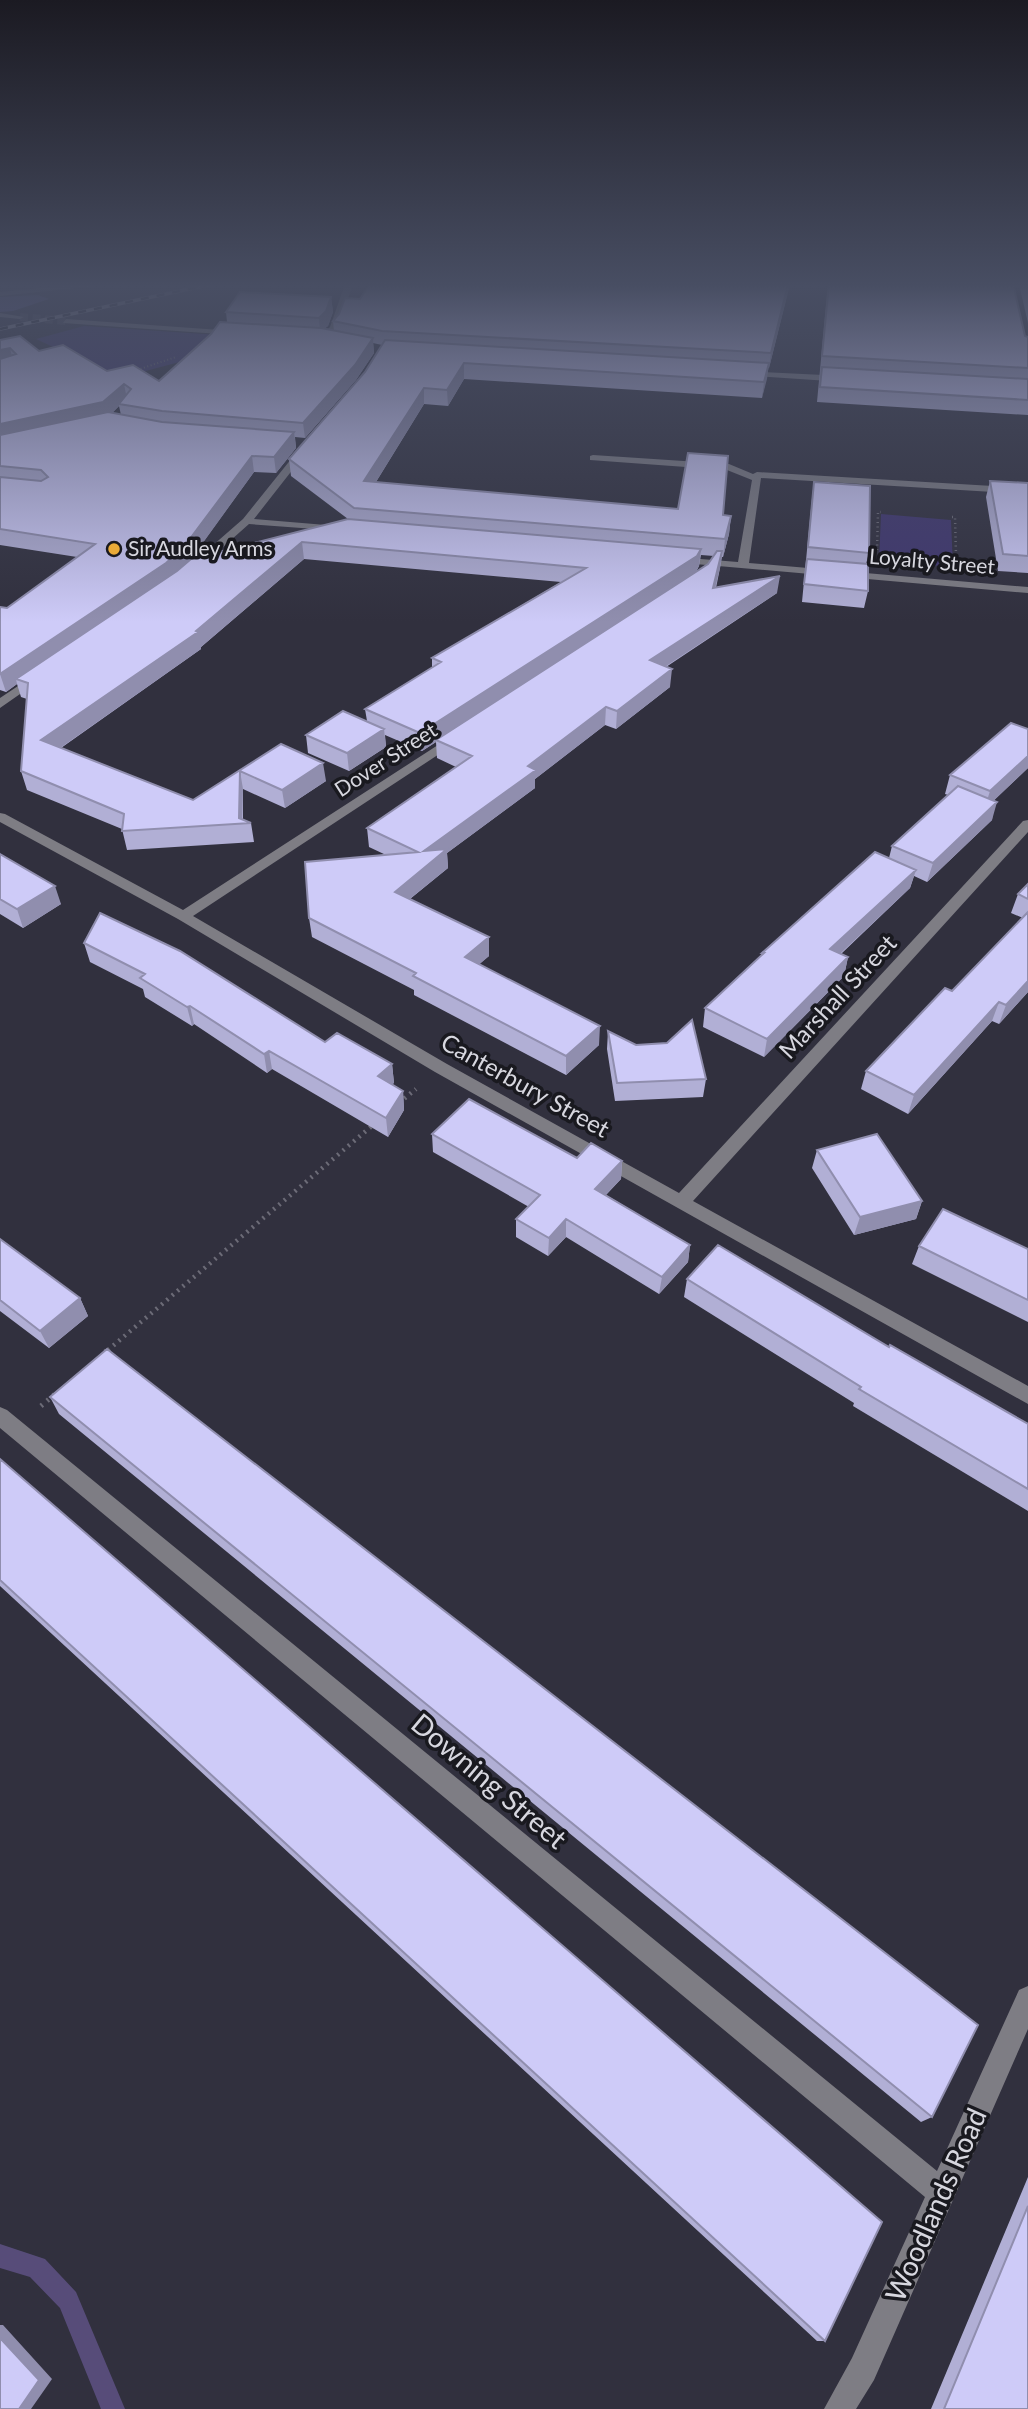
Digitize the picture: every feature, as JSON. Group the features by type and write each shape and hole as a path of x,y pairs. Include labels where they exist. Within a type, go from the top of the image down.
{"street":[{"path":"185,575 247,521 302,444"},
{"path":"593,458 729,467 742,474 757,476 1028,491"},
{"path":"743,566 757,476"},
{"path":"247,521 356,531"},
{"name":"Loyalty Street","path":"669,559 1028,590"},
{"path":"701,577 710,563"},
{"path":"0,704 46,672"},
{"path":"0,691 14,695"},
{"name":"Dover Street","path":"183,916 471,727"},
{"name":"Canterbury Street","path":"0,817 183,916 441,1068 1028,1396"},
{"name":"Marshall Street","path":"682,1201 1028,824"},
{"name":"Downing Street","path":"7,1422 941,2192"},
{"name":"Woodlands Road","path":"839,2409 863,2369 1028,1999"}],"path":[{"path":"876,577 878,512 891,513"},
{"path":"942,516 955,517 957,584"},
{"path":"388,1112 441,1068"},
{"path":"97,1358 378,1121"},
{"path":"7,1422 56,1393"}],"shaded area":[{"path":"881,514 951,520 953,567 879,561"}],"building":[{"path":"0,396 110,396 103,402 0,424"},
{"path":"125,396 327,396 303,423 162,411 119,404"},
{"path":"344,396 419,396 364,481 678,509 688,453 728,456 723,515 731,516 725,539 354,508 289,459"},
{"path":"971,396 1028,396 1028,400"},
{"path":"108,412 162,422 294,432 274,457 252,456 183,548 166,563 0,674 0,607 7,608 95,544 0,529 0,477 41,481 48,477 41,470 0,466 0,435"},
{"path":"990,481 1028,483 1028,556 1003,554"},
{"path":"814,482 870,486 869,553 808,547"},
{"path":"348,519 701,549 697,556 420,733 365,709 441,662 432,658 586,568 302,542 196,631 198,632 41,740 193,800 281,744 323,763 282,790 240,771 239,818 251,823 122,831 124,814 21,771 28,683 16,679 191,559"},
{"path":"717,551 722,551 713,588 780,576 650,660 672,669 617,711 606,707 528,766 536,770 424,851 447,849 395,892 489,937 465,957 600,1026 566,1056 413,976 416,973 309,918 305,862 418,852 367,828 472,756 436,740 708,564"},
{"path":"807,559 868,564 868,591 804,584"},
{"path":"343,711 384,729 347,753 306,735"},
{"path":"1011,723 1028,729 1028,756 990,791 950,775"},
{"path":"958,786 997,802 933,863 892,846"},
{"path":"875,852 916,870 830,949 848,957 767,1039 705,1008 762,953"},
{"path":"0,854 55,886 17,909 0,899"},
{"path":"1028,884 1028,899 1018,894"},
{"path":"1028,912 1028,981 1006,1005 999,1002 914,1095 866,1071 945,988 952,991"},
{"path":"100,913 180,951 325,1042 337,1033 392,1064 378,1076 403,1091 386,1118 269,1051 264,1054 190,1006 187,1007 140,978 145,974 84,943"},
{"path":"692,1020 706,1079 617,1083 608,1031 636,1045 667,1043"},
{"path":"469,1099 577,1158 591,1143 622,1161 595,1189 690,1245 662,1277 566,1219 549,1238 516,1219 540,1195 432,1134"},
{"path":"877,1134 922,1201 860,1217 817,1150"},
{"path":"943,1209 1028,1249 1028,1300 919,1246"},
{"path":"0,1239 80,1298 40,1331 0,1300"},
{"path":"718,1245 889,1347 890,1345 1028,1424 1028,1489 859,1389 861,1387 687,1279"},
{"path":"107,1349 978,2025 932,2117 50,1397"},
{"path":"0,1459 882,2222 825,2341 0,1580"},
{"path":"1028,2206 1028,2409 944,2409"},
{"path":"0,2338 39,2380 19,2409 0,2409"}],"waterway":[{"path":"0,2256 37,2267 68,2300 113,2409"}],"place":[{"name":"Sir Audley Arms","path":"114,549"}]}
